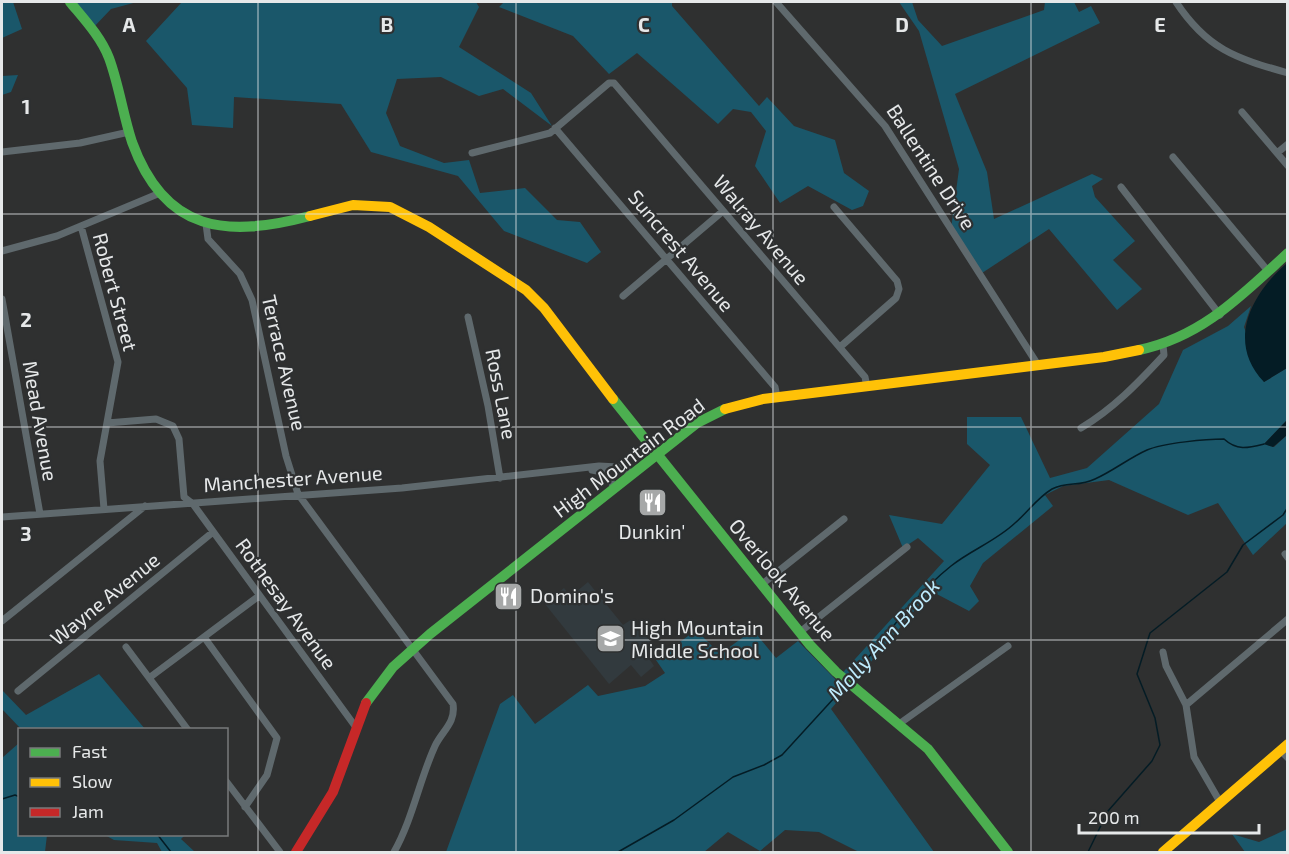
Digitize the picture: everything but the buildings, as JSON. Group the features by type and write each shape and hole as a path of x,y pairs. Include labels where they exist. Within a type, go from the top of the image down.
{"street":[{"path":"70,2 95,32 109,57 129,132 143,168 160,193 179,212 206,224"},
{"name":"Ballentine Drive","path":"776,2 885,126 1038,366"},
{"path":"1176,2 1197,31 1216,46 1241,58 1287,73"},
{"name":"Walray Avenue","path":"555,128 609,82 614,83 865,377 867,387"},
{"path":"1242,112 1287,166"},
{"path":"472,153 550,133 555,128"},
{"name":"Suncrest Avenue","path":"555,128 775,387 777,397"},
{"path":"2,152 80,143 129,132"},
{"path":"1277,153 1287,144"},
{"path":"1173,157 1268,271"},
{"path":"1121,187 1220,315"},
{"path":"2,251 29,245 81,226 160,193"},
{"name":"Overlook Avenue","path":"206,224 276,225 358,204 390,207 429,226 533,296 655,455 800,632 843,679 938,759 1008,852"},
{"path":"834,207 897,280 899,289 896,298 840,347"},
{"path":"623,296 723,211"},
{"name":"Terrace Avenue","path":"206,224 208,239 240,274 252,300 286,456 298,494 451,700 453,716 436,745 414,813 394,852"},
{"name":"Robert Street","path":"81,226 117,362 100,461 104,509"},
{"name":"High Mountain Road","path":"297,852 333,792 355,726 374,690 412,649 632,473 708,417 742,403 777,397 1128,354 1163,345 1220,315 1287,253"},
{"name":"Mead Avenue","path":"2,299 40,514"},
{"name":"Ross Lane","path":"468,317 488,406 500,478"},
{"path":"1081,428 1105,414 1151,371 1164,356 1163,345"},
{"name":"Rothesay Avenue","path":"107,423 156,419 173,426 178,439 183,493 355,726"},
{"name":"Manchester Avenue","path":"2,517 500,478 609,466 632,473"},
{"path":"586,468 607,473 615,488"},
{"path":"2,621 145,506"},
{"path":"761,585 844,519"},
{"name":"Wayne Avenue","path":"18,691 213,532"},
{"path":"800,632 907,547"},
{"path":"149,678 259,596"},
{"path":"1186,705 1287,619"},
{"path":"204,637 276,734 275,751 267,775 245,807"},
{"path":"126,646 187,728"},
{"path":"899,724 1008,646"},
{"path":"1163,652 1166,666 1186,705 1194,758 1220,802"},
{"path":"1163,852 1220,802 1285,751"},
{"path":"228,784 280,852"}],"shaded area":[{"path":"2,2 13,2 22,29 2,38"},
{"path":"72,2 137,2 111,9 92,29"},
{"path":"182,2 476,2 479,7 459,47 531,93 552,126 503,89 479,96 441,77 397,79 386,113 400,146 444,163 469,160 480,193 525,188 557,220 580,222 601,252 587,263 504,231 458,176 371,152 341,104 234,97 233,128 192,125 187,88 146,41"},
{"path":"504,2 672,2 672,6 759,106 767,97 794,126 835,140 844,173 869,191 863,206 852,210 808,186 780,203 755,166 766,131 751,112 733,109 718,124 637,53 609,74 573,36 499,7"},
{"path":"899,2 912,2 918,20 942,46 1044,10 1045,2 1074,2 1079,12 1091,6 1100,23 955,94 987,172 994,219 1092,174 1103,179 1092,186 1095,197 1135,241 1113,260 1142,289 1117,310 1049,229 979,275 951,229 959,169 919,31"},
{"path":"18,75 11,92 2,95 2,76"},
{"path":"1287,263 1287,368 1264,382 1253,367 1246,351 1245,335 1248,319 1263,289"},
{"path":"1251,306 1244,327 1264,382 1287,368 1287,420 1264,444 1274,447 1287,435 1287,523 1253,555 1218,503 1188,515 1109,480 1063,486 1045,495 1053,506 983,563 970,586 979,601 969,611 931,591 831,709 934,852 859,852 819,832 785,830 760,851 728,832 704,852 446,852 500,704 513,695 535,724 588,685 598,696 645,686 665,673 656,660 696,630 720,654 753,630 776,658 798,641 836,680 944,561 918,538 903,548 889,515 942,524 990,465 967,444 967,417 1021,417 1050,478 1087,468 1159,404 1183,350 1228,326"},
{"path":"1287,420 1287,435 1273,447 1264,444"},
{"name":"High Mountain Middle School","path":"588,582 623,625 632,619 659,652 650,660 654,666 641,677 631,665 609,684 545,604 564,588 579,606 584,602 576,592"},
{"path":"99,674 144,728 20,728 2,709 2,690 26,715"},
{"path":"18,744 18,836 47,836 45,852 2,851 2,758"},
{"path":"1287,829 1287,852 1245,852 1232,834 1259,842"},
{"path":"107,836 184,836 181,839 195,852 162,852 157,843 114,840"}],"waterway":[{"name":"Molly Ann Brook","path":"851,679 910,606 937,578 959,560 1008,529 1052,489 1063,485 1084,483 1140,453 1163,445 1224,439 1238,447 1264,444"},
{"path":"1088,852 1108,811 1152,761 1160,745 1155,718 1137,674 1150,633 1227,572 1243,545 1283,515 1288,507"},
{"name":"Molly Ann Brook","path":"618,852 674,820 733,777 782,755 846,685"},
{"path":"2,799 18,796"},
{"path":"159,836 171,852"}],"traffic: fast":[{"path":"70,2 92,28 106,50 132,142 146,172 162,195 181,211 202,221 226,226 252,227 310,216"},
{"path":"1139,350 1162,344 1202,325 1237,299 1288,253"},
{"path":"613,399 810,645 836,672 928,749 1008,852"},
{"path":"366,703 393,667 430,634 697,423 725,409"}],"traffic: slow":[{"path":"310,216 353,205 390,207 429,227 526,290 544,308 613,399"},
{"path":"725,409 763,399 1104,357 1139,350"},
{"path":"1163,852 1288,744"}],"traffic: jam":[{"path":"296,852 333,792 366,703"}],"place":[{"name":"Dunkin'","path":"652,502"},
{"name":"Domino's","path":"509,596"},
{"name":"High Mountain Middle School","path":"610,639"}]}
